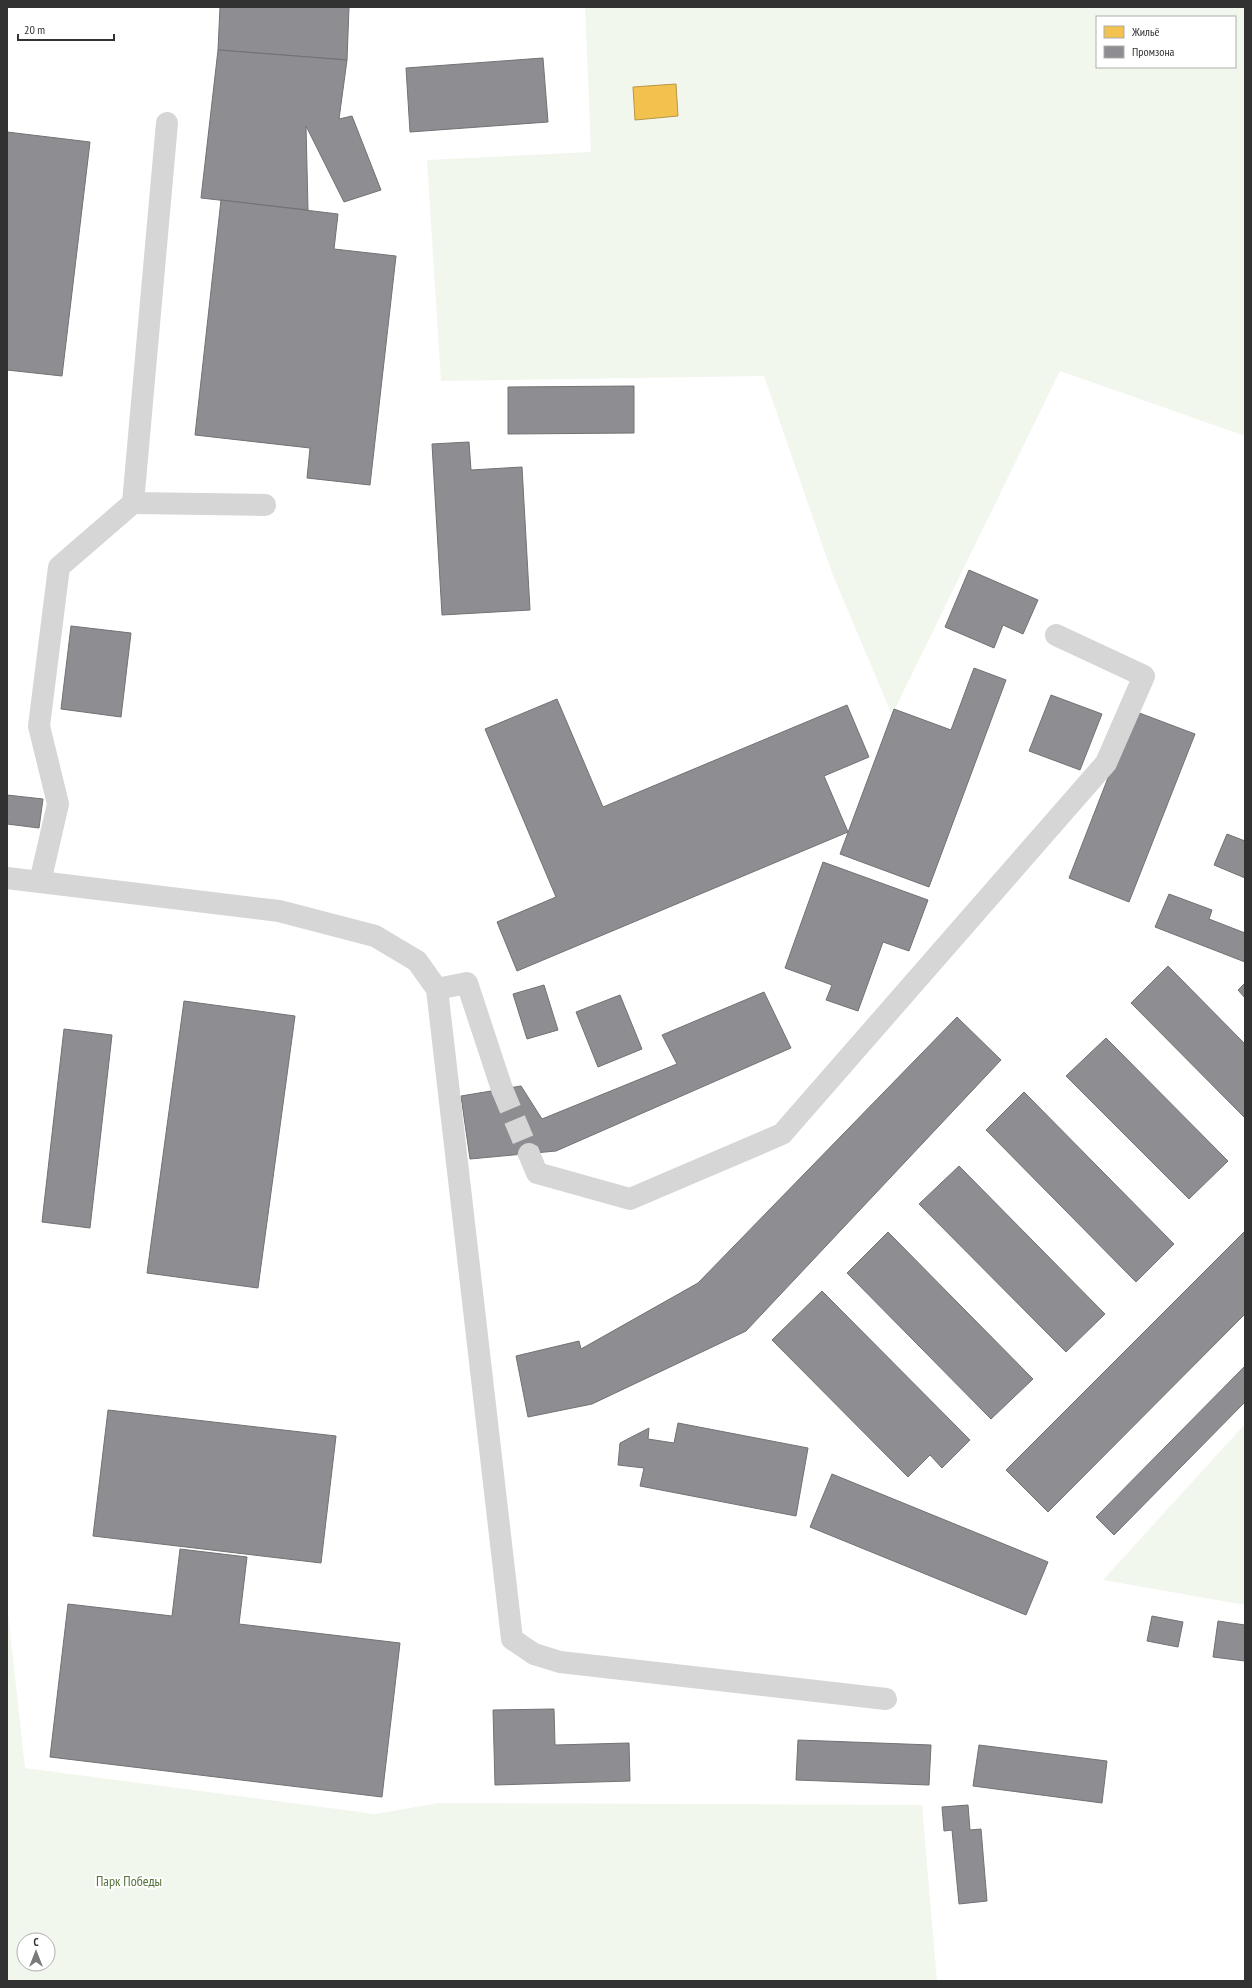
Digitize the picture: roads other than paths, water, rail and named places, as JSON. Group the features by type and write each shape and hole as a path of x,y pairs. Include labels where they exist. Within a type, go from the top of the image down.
{"lane":[{"path":"133,503 167,123"},
{"path":"40,882 58,804 39,726 59,567 133,503 265,505"},
{"path":"529,1154 537,1173 630,1199 782,1134 1106,763 1144,676 1056,635"},
{"path":"7,878 279,911 375,936 417,961 437,989 512,1639 534,1654 560,1662 886,1699"},
{"path":"437,989 467,983 502,1090"}],"tunnel":[{"path":"502,1089 529,1154"}],"park label":[{"name":"Парк Победы","path":"129,1881"}]}
